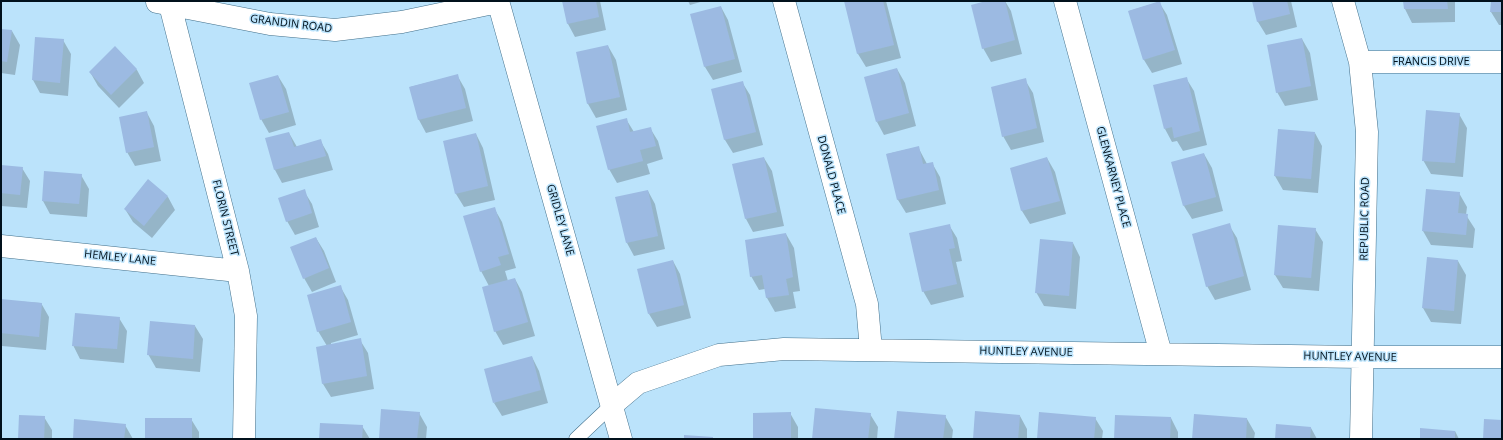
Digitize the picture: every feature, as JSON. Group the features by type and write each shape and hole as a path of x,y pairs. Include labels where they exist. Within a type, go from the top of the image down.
{"street":[{"name":"DONALD PLACE","path":"784,1 867,304 872,350"},
{"name":"GLENKARNEY PLACE","path":"1065,1 1161,354"},
{"name":"REPUBLIC ROAD","path":"1343,1 1360,62 1367,132 1361,439"},
{"name":"GRANDIN ROAD","path":"164,2 270,24 335,30 402,22 498,2"},
{"name":"FLORIN STREET","path":"164,2 238,271 246,316 244,439"},
{"name":"GRIDLEY LANE","path":"498,2 621,439"},
{"name":"FRANCIS DRIVE","path":"1360,62 1502,62"},
{"name":"HEMLEY LANE","path":"1,246 238,271"},
{"name":"HUNTLEY AVENUE","path":"612,404 638,383 719,355 784,349 1502,358"}],"lane":[{"name":"HUNTLEY AVENUE","path":"576,439 612,404"}],"building":[{"path":"562,1 596,1 599,17 567,24"},
{"path":"844,1 883,1 894,45 857,54"},
{"path":"986,1 1005,1 1015,40 982,49 971,5"},
{"path":"1160,1 1175,50 1143,60 1128,11"},
{"path":"1252,1 1287,1 1290,14 1257,22"},
{"path":"1403,1 1447,1 1448,9 1404,9"},
{"path":"1491,1 1502,1 1502,12 1490,12"},
{"path":"721,6 735,59 704,67 690,14"},
{"path":"1,29 12,30 7,62 1,61"},
{"path":"35,37 64,39 60,83 32,80"},
{"path":"1302,38 1311,86 1276,93 1267,45"},
{"path":"608,45 620,97 587,104 576,52"},
{"path":"115,46 137,69 111,95 89,72"},
{"path":"897,68 909,113 876,122 864,77"},
{"path":"458,74 466,108 418,120 409,87"},
{"path":"278,75 289,112 260,120 249,83"},
{"path":"1187,77 1200,131 1174,138 1172,127 1164,129 1153,85"},
{"path":"1026,78 1037,128 1002,137 991,87"},
{"path":"743,81 756,132 724,140 711,89"},
{"path":"1426,110 1460,113 1455,163 1422,161"},
{"path":"147,111 154,147 126,153 119,117"},
{"path":"627,118 630,132 651,127 656,146 640,150 643,161 608,170 596,126"},
{"path":"1278,129 1315,132 1311,179 1274,176"},
{"path":"289,132 294,147 321,139 326,156 274,170 265,138"},
{"path":"476,133 488,186 455,194 443,141"},
{"path":"919,146 923,164 933,162 939,190 897,200 886,154"},
{"path":"1204,153 1216,197 1183,206 1171,162"},
{"path":"764,157 777,212 745,219 732,164"},
{"path":"1047,157 1060,201 1021,211 1010,168"},
{"path":"1,165 23,167 20,195 1,193"},
{"path":"44,171 82,174 79,204 42,201"},
{"path":"148,179 168,196 144,226 124,209"},
{"path":"305,189 312,213 286,222 278,198"},
{"path":"1426,189 1460,192 1458,213 1468,214 1466,235 1422,231"},
{"path":"648,190 658,236 626,243 615,197"},
{"path":"495,207 509,254 498,257 501,265 480,272 463,216"},
{"path":"1230,223 1244,276 1206,287 1192,234"},
{"path":"950,224 955,248 949,249 957,284 922,292 909,233"},
{"path":"1278,225 1316,228 1311,278 1274,275"},
{"path":"786,233 793,277 786,279 789,295 766,298 762,275 750,277 745,240"},
{"path":"316,237 329,268 303,279 290,247"},
{"path":"1040,239 1073,242 1069,296 1035,293"},
{"path":"1427,257 1458,260 1454,311 1422,308"},
{"path":"673,260 684,305 648,314 637,269"},
{"path":"515,278 528,322 494,332 482,287"},
{"path":"341,285 351,322 317,332 307,295"},
{"path":"1,299 42,303 39,337 1,333"},
{"path":"75,313 120,317 117,349 72,346"},
{"path":"150,321 195,325 193,359 147,355"},
{"path":"361,338 367,376 322,384 316,347"},
{"path":"532,356 541,390 493,403 484,369"},
{"path":"815,408 871,413 868,439 812,439"},
{"path":"381,409 420,412 417,439 379,439"},
{"path":"897,411 946,415 943,439 894,439"},
{"path":"975,411 1020,415 1018,439 973,439"},
{"path":"791,412 791,439 753,439 753,413"},
{"path":"1039,412 1096,417 1094,439 1037,439"},
{"path":"1194,414 1247,418 1246,439 1192,439"},
{"path":"19,415 45,416 44,439 18,439"},
{"path":"1115,415 1171,417 1170,439 1114,439"},
{"path":"145,418 192,418 192,439 145,439"},
{"path":"74,419 126,424 124,439 73,439"},
{"path":"1484,419 1502,420 1502,439 1483,439"},
{"path":"320,423 363,425 362,439 319,439"},
{"path":"1276,424 1311,427 1310,439 1275,439"},
{"path":"1420,428 1455,431 1455,439 1420,439"},
{"path":"684,435 713,437 713,439 684,439"}]}
